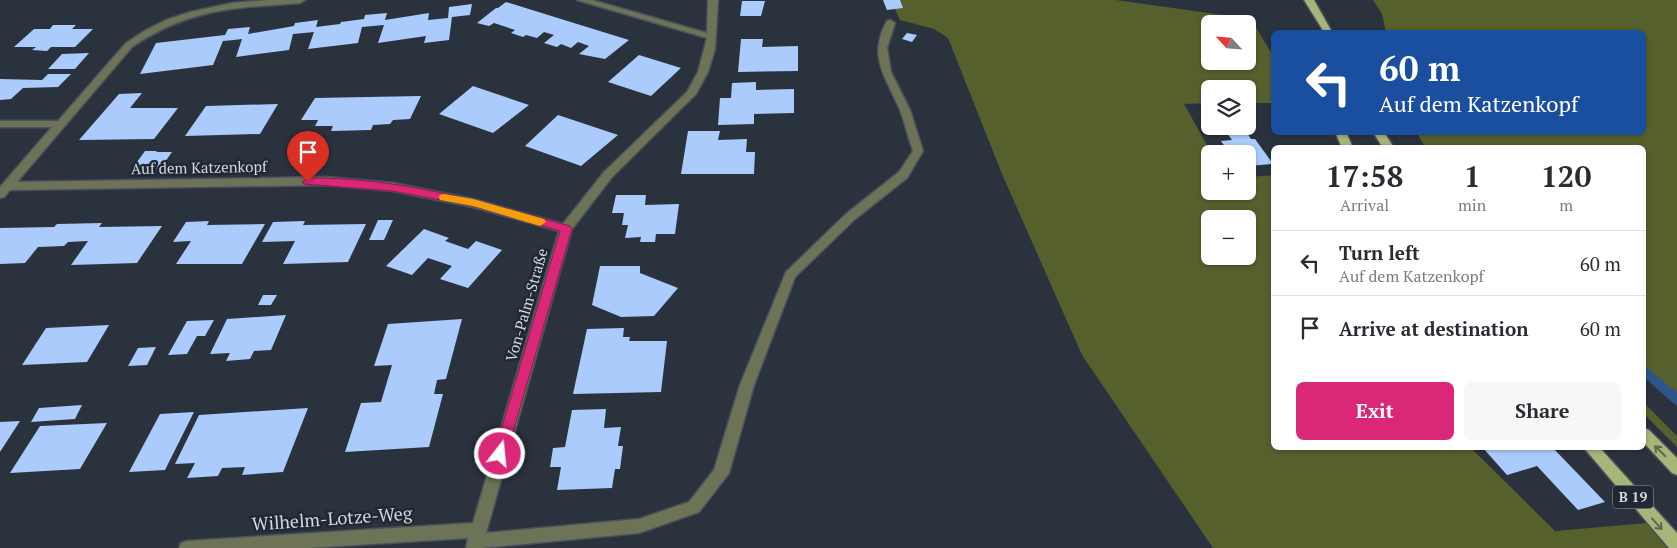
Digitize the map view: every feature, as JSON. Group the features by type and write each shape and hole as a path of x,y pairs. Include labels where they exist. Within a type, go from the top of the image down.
{"main road":[{"path":"1308,0 1327,30"},
{"path":"1646,436 1677,468"},
{"name":"B 19","path":"1593,450 1677,545"}],"street":[{"name":"Auf dem Katzenkopf","path":"4,190 129,45 149,30 176,18 207,10 252,3 300,0"},
{"path":"582,0 712,37"},
{"name":"Von-Palm-Straße","path":"476,540 566,229 581,205 599,183 691,94 701,80 712,37 713,0"},
{"name":"Wilhelm-Lotze-Weg","path":"187,548 476,540 639,526 694,507 721,473 747,385 790,275 850,218 903,175 918,151 905,110 886,72 882,48 890,24"},
{"path":"0,124 59,124"},
{"name":"Auf dem Katzenkopf","path":"4,190 328,182 392,187 473,203 566,229"}],"green space":[{"path":"891,0 1116,0 1223,15 1201,15 1201,70 1256,70 1256,27 1271,53 1271,103 1256,103 1256,80 1201,80 1201,103 1184,104 1207,145 1201,145 1201,200 1256,200 1256,176 1271,175 1271,450 1473,450 1555,531 1647,523 1668,548 1213,548 1082,355 1002,174 948,38 934,29 900,20"},
{"path":"1373,0 1677,0 1677,406 1646,377 1646,145 1424,145 1418,135 1646,135 1646,30 1386,30 1382,14"},
{"path":"1646,405 1677,436 1677,447 1646,416"}],"building":[{"path":"883,0 900,0 903,8 887,10"},
{"path":"742,1 765,1 761,16 740,16"},
{"path":"506,2 629,40 605,59 579,54 589,46 578,42 571,48 561,44 557,47 544,43 554,35 544,32 537,38 526,35 523,37 511,33 515,30 494,23 489,26 477,23"},
{"path":"472,4 470,15 452,17 449,40 424,43 426,36 378,43 384,25 362,27 358,43 308,49 314,32 293,34 289,50 236,57 242,39 223,41 213,65 140,74 156,43 225,35 228,29 250,27 248,34 294,26 295,23 318,20 316,27 340,24 341,22 364,19 365,15 387,13 385,20 429,13 428,20 448,18 449,7"},
{"path":"53,25 76,25 72,29 93,29 75,47 51,47 47,51 32,50 36,47 14,47 34,29 50,29"},
{"path":"907,33 917,35 912,42 902,39"},
{"path":"741,39 763,39 762,47 798,46 798,71 738,72"},
{"path":"89,53 75,69 48,69 62,54"},
{"path":"639,55 681,68 651,96 608,82"},
{"path":"48,74 71,74 58,87 23,88 11,99 0,100 0,79 42,80"},
{"path":"756,82 756,90 794,89 794,113 754,114 754,124 718,125 720,98 731,98 732,83"},
{"path":"473,86 529,105 493,133 439,114"},
{"path":"142,93 130,108 178,108 154,139 79,140 119,94"},
{"path":"421,96 410,119 393,120 390,124 373,125 371,130 331,131 333,126 315,126 318,120 301,120 315,98"},
{"path":"278,104 260,134 185,136 206,106"},
{"path":"558,115 618,135 581,166 525,146"},
{"path":"688,131 720,131 718,140 747,139 746,152 755,152 754,174 681,174"},
{"path":"1228,135 1248,135 1251,139 1255,139 1271,161 1271,164 1256,165 1256,145 1224,145 1221,141 1232,140"},
{"path":"145,151 172,152 160,169 132,169"},
{"path":"616,195 646,195 645,205 679,204 675,234 656,234 655,242 640,242 641,237 625,238 628,225 622,225 624,213 612,213"},
{"path":"378,220 393,220 384,240 369,240"},
{"path":"209,221 207,225 265,224 242,264 176,264 191,241 173,242 186,222"},
{"path":"305,221 303,225 366,224 348,262 283,264 295,241 262,242 273,222"},
{"path":"102,223 99,227 162,226 137,263 71,265 88,241 68,242 64,246 38,247 25,263 0,264 0,228 54,227 57,224"},
{"path":"424,229 449,238 445,241 468,249 476,241 502,250 468,288 440,279 452,266 428,258 412,275 386,266"},
{"path":"600,266 640,266 640,273 678,288 654,316 621,317 592,305"},
{"path":"263,295 277,295 271,305 258,305"},
{"path":"286,315 271,350 254,351 250,359 226,361 230,353 210,354 227,319"},
{"path":"462,319 446,379 437,380 434,394 443,394 429,447 345,452 361,403 381,402 392,365 374,366 388,324"},
{"path":"214,320 205,336 197,336 187,354 168,355 187,321"},
{"path":"109,325 87,362 22,365 46,328"},
{"path":"624,328 623,337 630,337 629,341 667,341 661,392 573,394 587,329"},
{"path":"156,347 147,365 128,366 138,348"},
{"path":"82,405 75,419 31,422 39,408"},
{"path":"308,408 283,472 242,475 245,467 222,468 218,476 187,478 195,463 175,464 199,415"},
{"path":"606,409 604,428 621,427 618,446 623,446 620,469 615,469 612,488 557,490 561,467 550,467 553,448 565,447 572,410"},
{"path":"194,412 165,470 129,472 160,414"},
{"path":"20,421 0,452 0,422"},
{"path":"107,423 80,469 10,473 40,426"},
{"path":"1485,450 1555,450 1605,502 1578,510 1537,466 1507,475"}],"waterway":[{"path":"1646,373 1677,400"}],"slow traffic":[{"path":"444,197 473,203 540,222"}],"route":[{"path":"308,182 392,187 473,203 566,229 500,454"}]}
